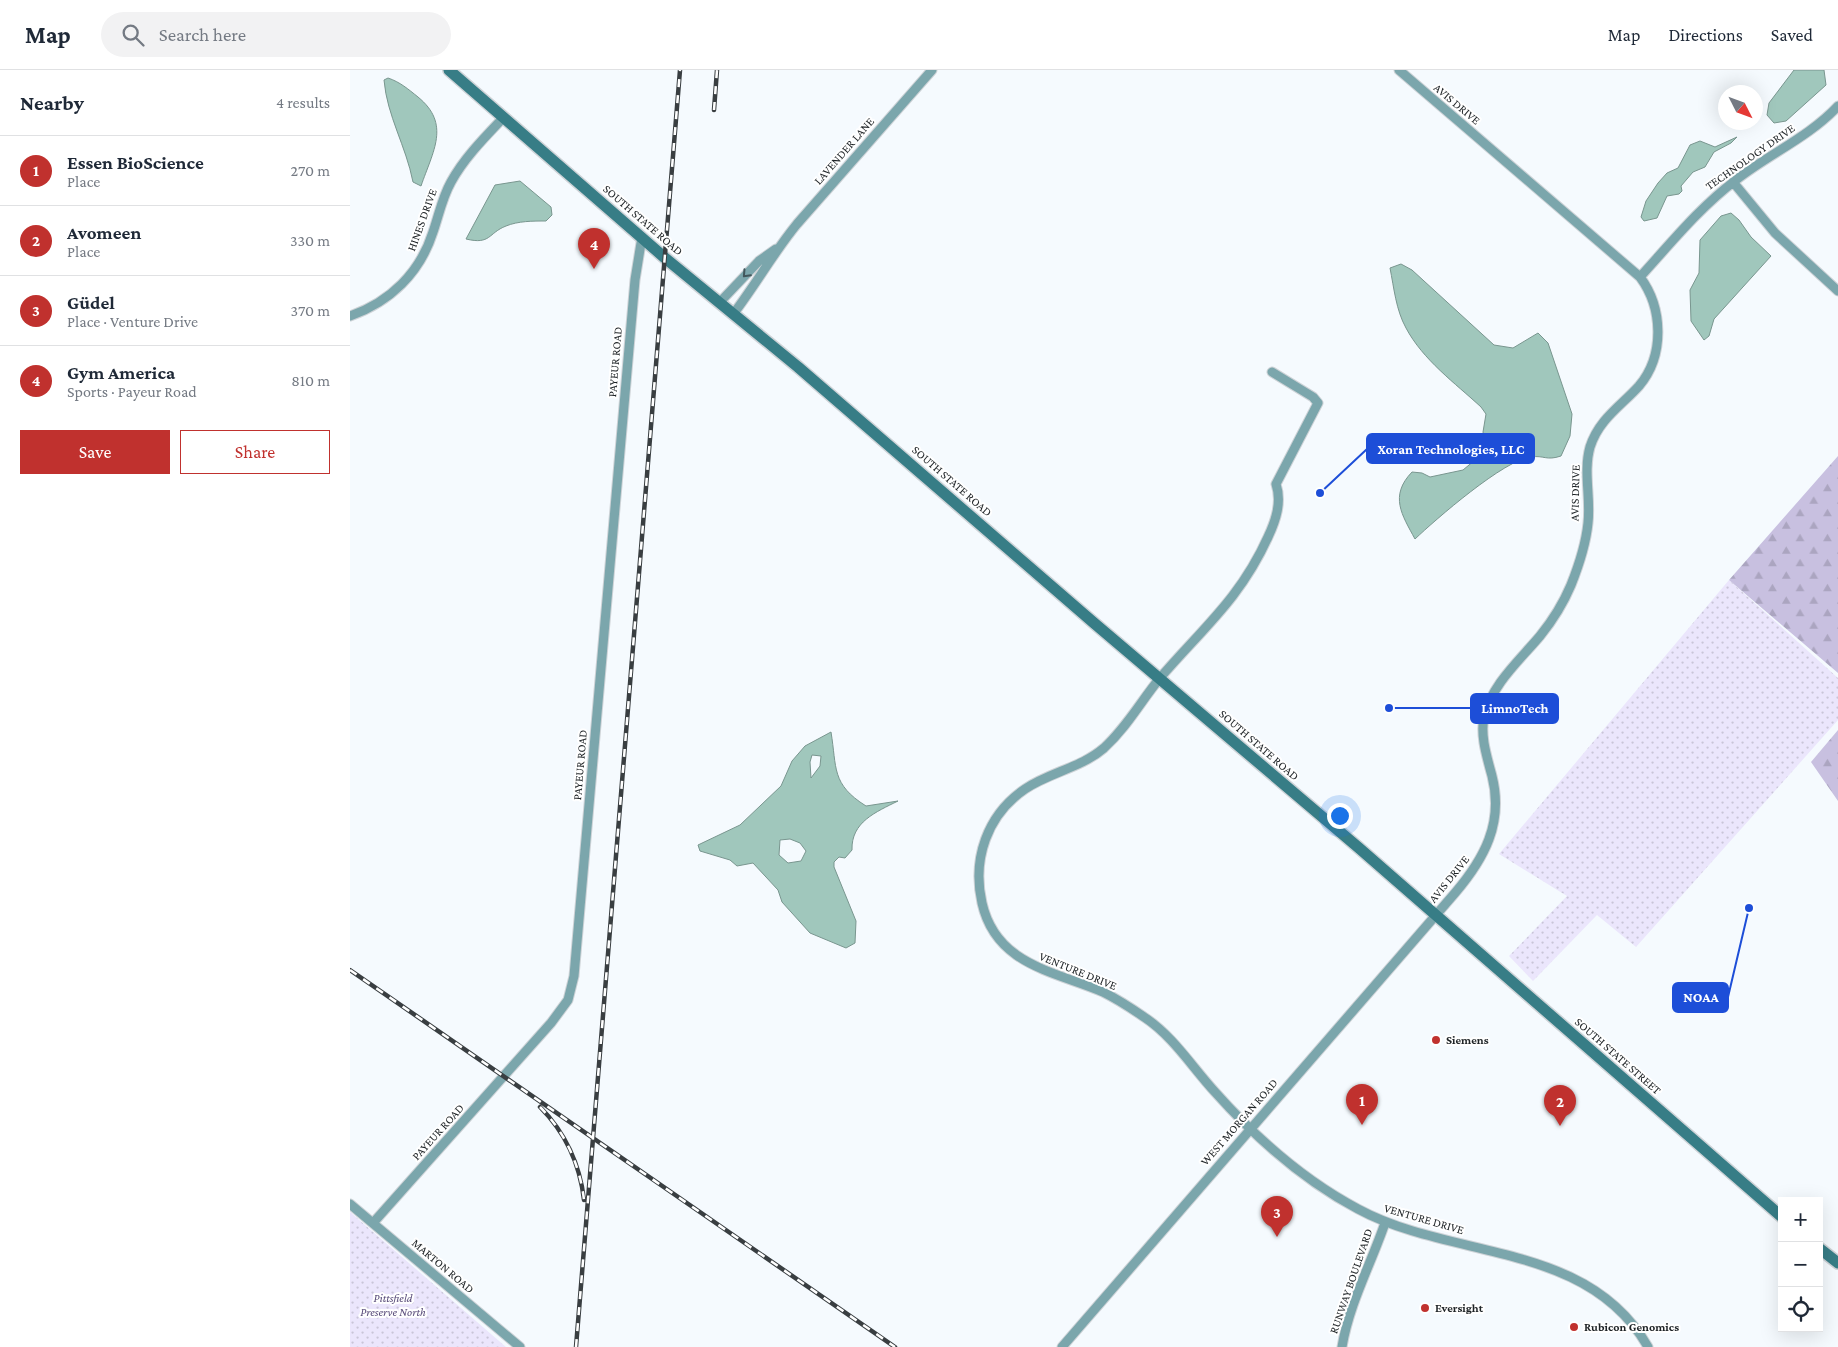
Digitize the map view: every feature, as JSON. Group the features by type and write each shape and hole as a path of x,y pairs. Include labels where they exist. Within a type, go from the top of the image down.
{"main road":[{"name":"SOUTH STATE ROAD","path":"449,70 1436,915"},
{"name":"SOUTH STATE STREET","path":"1436,915 1778,1214"},
{"path":"1823,1251 1838,1263"}],"street":[{"name":"LAVENDER LANE","path":"734,314 767,268 776,249 932,70"},
{"name":"AVIS DRIVE","path":"1398,70 1640,276 1647,287 1656,314 1658,334 1655,354 1640,384 1604,420 1592,442 1587,467 1588,522 1582,551 1562,605 1540,636 1507,673 1490,701 1484,717 1483,731 1485,747 1495,785 1495,819 1484,855 1468,878 1436,915"},
{"name":"TECHNOLOGY DRIVE","path":"1640,276 1699,212 1733,182 1809,131 1838,106"},
{"name":"HINES DRIVE","path":"350,316 384,299 408,278 427,248 444,194 451,181 504,117"},
{"path":"1733,182 1775,233 1838,291"},
{"name":"PAYEUR ROAD","path":"373,1223 508,1073 568,1000 574,976 635,280 642,237"},
{"name":"LAVENDER LANE","path":"720,302 759,260 776,249"},
{"name":"VENTURE DRIVE","path":"1272,372 1313,397 1318,403 1276,484 1279,494 1278,509 1265,544 1248,576 1207,630 1160,678 1119,734 1098,753 1079,765 1025,788 990,825 981,851 978,876 982,906 992,930 1014,955 1033,967 1107,994 1148,1019 1166,1035 1249,1129 1329,1193 1385,1223 1482,1247 1540,1264 1570,1276 1596,1290 1618,1307 1640,1333 1648,1347"},
{"name":"WEST MORGAN ROAD","path":"1062,1347 1436,915"},
{"name":"MARTON ROAD","path":"350,1204 520,1347"},
{"name":"RUNWAY BOULEVARD","path":"1342,1347 1344,1332 1385,1223"}],"green space":[{"path":"1838,456 1838,673 1729,580"},
{"path":"1729,580 1838,678 1838,720 1636,947 1597,915 1533,981 1509,956 1567,896 1499,854"},
{"path":"1838,730 1838,801 1811,762"},
{"name":"Pittsfield Preserve North","path":"350,1212 506,1347 350,1347"}],"shaded area":[{"path":"1794,70 1824,70 1826,85 1786,121 1774,123 1767,115 1769,103"},
{"path":"388,78 418,97 428,107 434,117 437,128 434,150 421,186 413,182 389,106 384,80"},
{"path":"1737,137 1731,143 1714,152 1705,167 1693,172 1681,186 1682,191 1679,194 1667,196 1657,218 1644,221 1641,217 1646,201 1667,173 1678,168 1690,145 1700,141 1715,147"},
{"path":"520,181 551,207 552,215 546,221 511,224 485,239 466,239 495,185"},
{"path":"1731,213 1739,220 1751,237 1771,256 1714,319 1709,336 1704,340 1691,321 1690,290 1699,273 1700,240 1721,216"},
{"path":"1401,264 1412,270 1494,345 1513,348 1538,333 1548,343 1572,414 1570,436 1561,456 1552,458 1531,457 1519,460 1488,479 1438,518 1415,539 1400,506 1399,497 1405,481 1412,472 1422,473 1430,477 1463,470 1481,455 1485,446 1483,432 1486,414 1481,407 1430,361 1406,328 1398,306 1390,268"},
{"path":"831,732 835,765 841,782 847,790 866,806 898,801 866,819 856,832 852,850 845,858 839,857 834,862 834,867 856,921 855,943 846,948 810,933 782,902 778,890 753,863 737,866 730,860 700,851 698,845 740,825 781,786 792,761 805,746","holes":["812,755 821,756 820,766 811,778 810,762","790,839 800,843 806,851 801,861 788,863 779,855 780,840"]}],"railway":[{"path":"576,1347 680,70"},
{"path":"714,110 717,70"},
{"path":"350,970 895,1347"},
{"path":"540,1107 557,1127 570,1150 579,1174 584,1200"}],"place":[{"name":"Gym America","path":"594,269"},
{"name":"Xoran Technologies, LLC","path":"1320,493"},
{"name":"LimnoTech","path":"1389,708"},
{"name":"NOAA","path":"1749,908"},
{"name":"Siemens","path":"1436,1040"},
{"name":"Essen BioScience","path":"1362,1125"},
{"name":"Avomeen","path":"1560,1126"},
{"name":"Güdel","path":"1277,1237"},
{"name":"Eversight","path":"1425,1308"},
{"name":"Rubicon Genomics","path":"1574,1327"}]}
